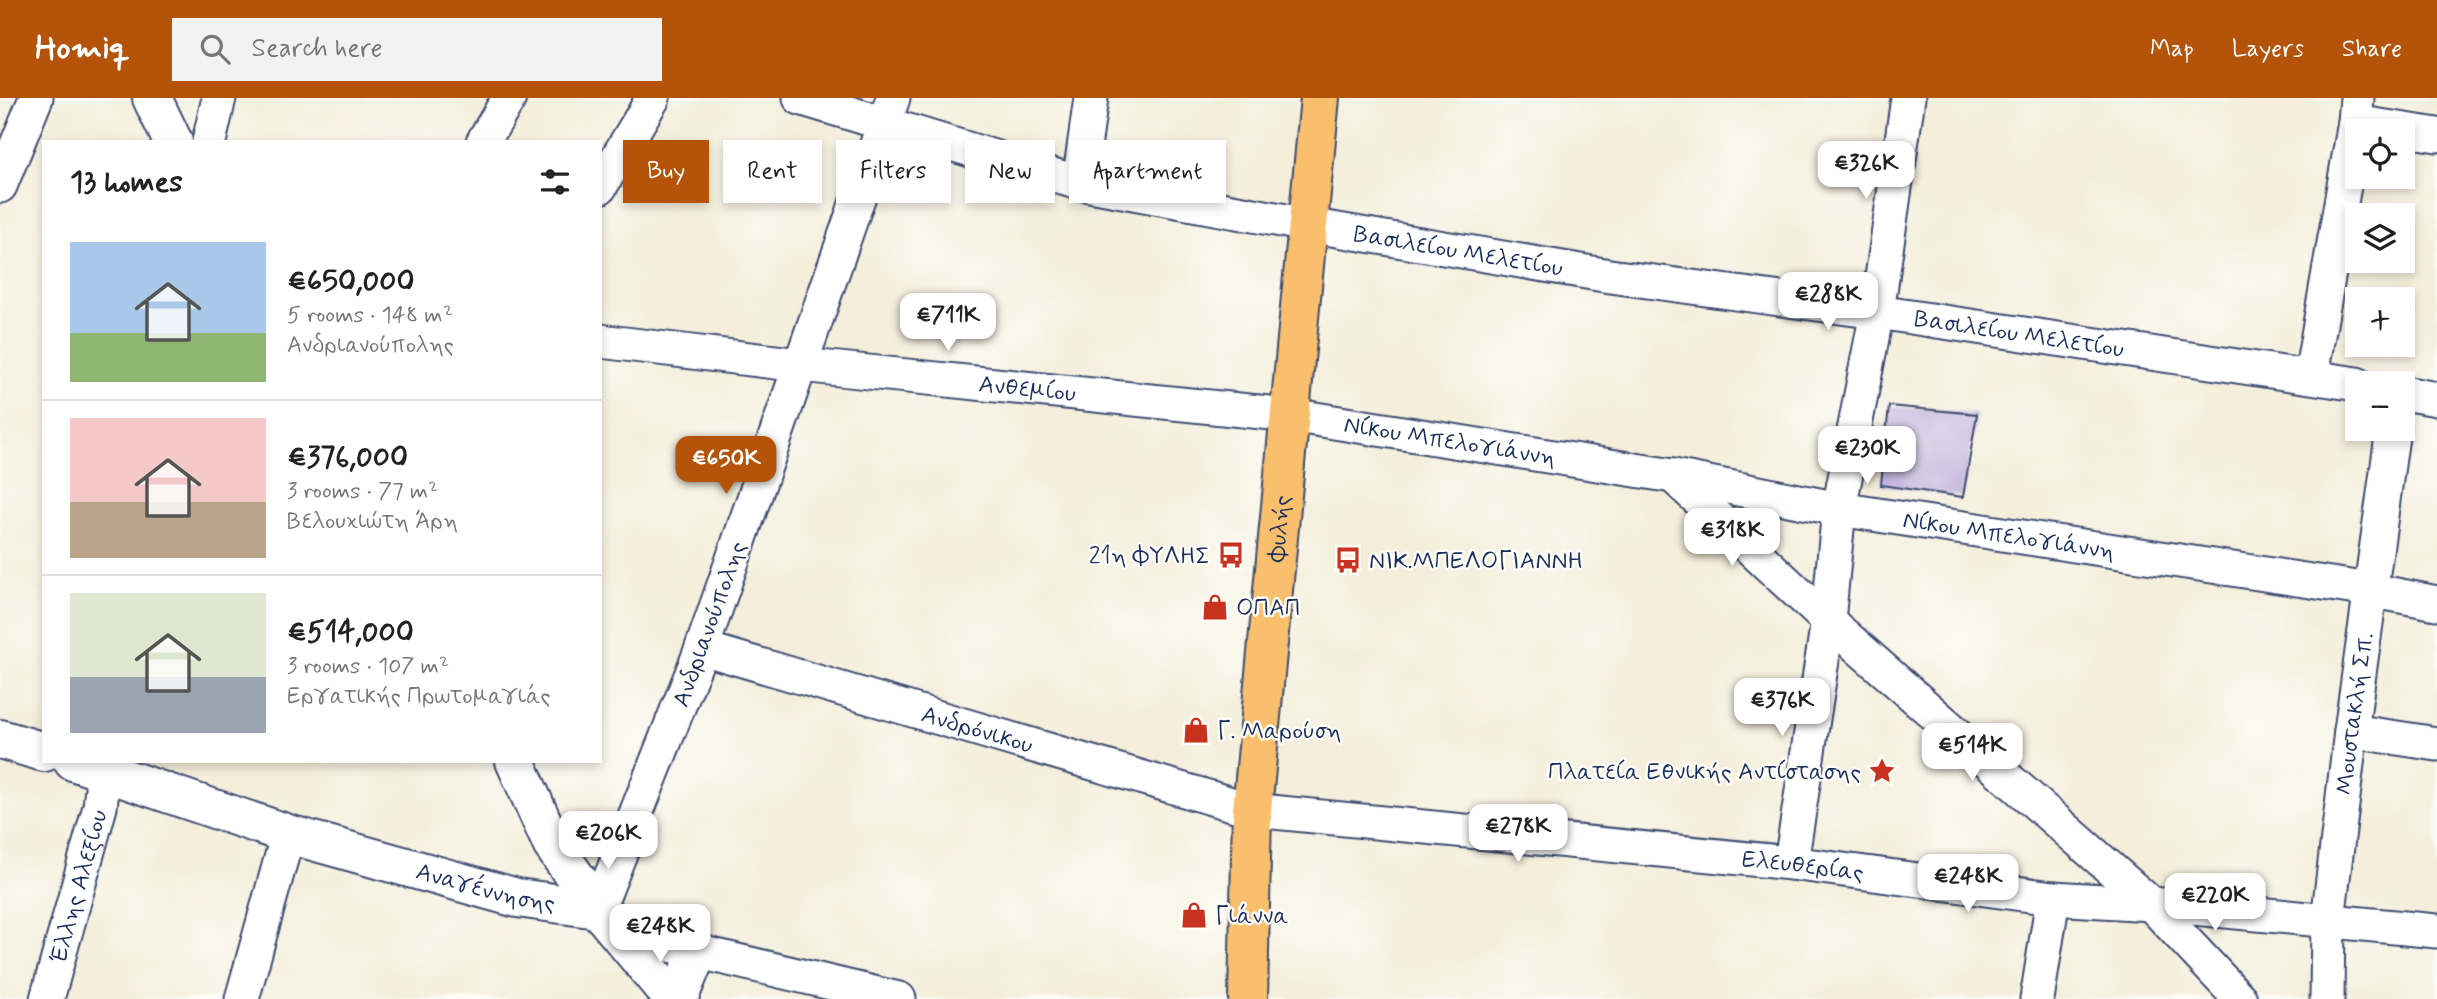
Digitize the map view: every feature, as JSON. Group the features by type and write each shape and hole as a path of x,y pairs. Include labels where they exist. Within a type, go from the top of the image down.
{"main road":[{"name":"Φυλής","path":"1248,999 1251,810 1321,98"}],"street":[{"path":"0,186 8,138 36,98"},
{"path":"152,98 172,140"},
{"path":"209,140 219,98"},
{"path":"484,140 509,98"},
{"path":"602,184 653,98"},
{"name":"Βασιλείου Μελετίου","path":"800,98 889,110 1069,179"},
{"path":"1085,140 1090,98"},
{"path":"1791,863 1828,621 1839,509 1877,312 1908,98"},
{"name":"Ανδριανούπολης","path":"598,909 702,648 889,110"},
{"path":"2311,376 2356,110 2437,135"},
{"name":"Βασιλείου Μελετίου","path":"1188,203 1610,276 1877,312 2345,382"},
{"name":"Ανθεμίου","path":"602,341 800,365 1290,415"},
{"path":"2415,395 2437,399"},
{"name":"Νίκου Μπελογιάννη","path":"1290,415 1673,475 1839,509 2371,590 2437,603"},
{"name":"Μουστακλή Σπ.","path":"2327,999 2328,920 2391,441"},
{"path":"1673,475 1828,621 2151,904 2240,999"},
{"name":"Ανδρόνικου","path":"702,648 1251,810"},
{"path":"2351,731 2437,744"},
{"path":"0,739 42,751"},
{"path":"516,763 552,844 598,909 675,999 698,951"},
{"name":"Αναγέννησης","path":"95,765 288,834 517,898 598,909 640,938 899,999"},
{"name":"Έλλης Αλεξίου","path":"47,999 100,807 95,765"},
{"name":"Ελευθερίας","path":"1251,810 1791,863 2053,898 2151,904 2437,931"},
{"path":"242,999 288,834"},
{"path":"2037,999 2053,898"}],"building":[{"path":"1889,406 1977,414 1963,497 1881,485"}],"place":[{"name":"21η ΦΥΛΗΣ","path":"1231,555"},
{"name":"ΝΙΚ.ΜΠΕΛΟΓΙΑΝΝΗ","path":"1348,560"},
{"name":"ΟΠΑΠ","path":"1215,607"},
{"name":"Γ. Μαρούση","path":"1196,730"},
{"name":"Πλατεία Εθνικής Αντίστασης","path":"1882,771"},
{"name":"Γιάννα","path":"1194,915"}]}
